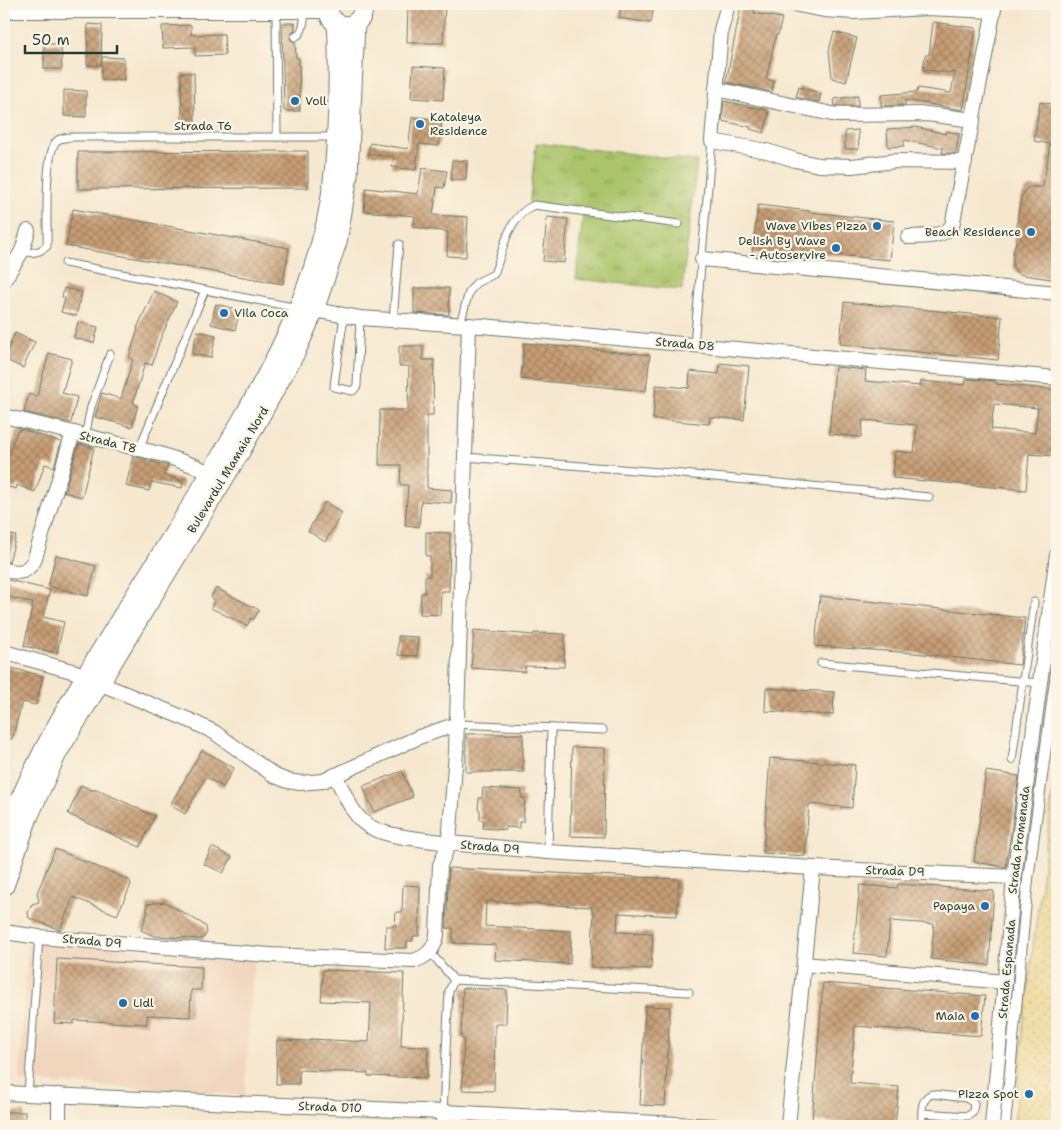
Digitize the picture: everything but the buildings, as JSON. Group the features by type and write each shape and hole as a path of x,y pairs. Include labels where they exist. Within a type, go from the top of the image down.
{"main road":[{"path":"337,16 363,14 363,4"},
{"name":"Bulevardul Mamaia Nord","path":"4,839 37,761 241,450 291,360 306,309 323,238 334,174 339,55 337,16"},
{"name":"Bulevardul Mamaia Nord","path":"4,886 24,827 43,781 92,679 211,474 289,332 306,309 337,242 348,175 337,16"}],"street":[{"path":"728,4 721,30 712,141 768,151 795,160 819,165 852,166 895,161 965,162"},
{"path":"793,4 824,10 854,12 994,7 952,226 941,234 908,237"},
{"path":"4,11 254,8 276,11 305,11 337,16"},
{"path":"716,89 837,116 927,114 973,120"},
{"path":"4,280 22,251 28,231"},
{"path":"702,259 1057,292"},
{"name":"Strada D8","path":"306,309 360,318 465,324 1057,378"},
{"path":"335,775 353,809 363,822 381,832 449,843 455,786 457,724 465,456 465,324"},
{"name":"Strada T8","path":"4,416 140,449 195,466 211,474"},
{"path":"4,570 23,571 28,569 34,561 79,435"},
{"name":"Strada Promenada","path":"992,1126 1014,878 1057,555"},
{"path":"4,652 92,679 190,720 214,732 276,776 300,783 323,781 420,737 457,724"},
{"name":"Strada Espanada","path":"1005,1126 1028,879 1057,666"},
{"name":"Strada D9","path":"4,932 39,937 270,955 413,961 422,959 430,952 434,945 437,935 440,865 449,843 548,852 1014,878"},
{"path":"788,1126 813,868"},
{"path":"804,964 1005,982"},
{"name":"Strada D10","path":"4,1093 443,1112 518,1121 716,1126"},
{"path":"59,1095 59,1126"},
{"path":"443,1112 443,1126"}],"lane":[{"path":"276,11 279,37 277,137"},
{"path":"295,37 299,36 301,32 305,11"},
{"name":"Strada T6","path":"22,251 30,254 47,246 48,167 54,145 58,140 70,137 336,137"},
{"path":"694,345 712,141"},
{"path":"465,324 469,292 476,283 494,274 506,236 524,209 534,205 679,224"},
{"path":"393,321 399,244"},
{"path":"65,263 306,309"},
{"path":"140,449 205,290"},
{"path":"344,316 334,387 353,391 357,386 360,318"},
{"path":"79,435 110,354"},
{"path":"465,456 929,497"},
{"path":"1012,760 1034,602"},
{"path":"821,663 1040,683"},
{"path":"457,724 603,730"},
{"path":"548,852 551,728"},
{"path":"28,1094 39,937"},
{"path":"430,952 454,980 689,992"},
{"path":"443,1112 449,991 454,980"},
{"path":"922,1113 968,1116 973,1112 974,1104 966,1098 932,1094 925,1098 922,1113 922,1126"}],"shaded area":[{"path":"28,942 254,956 245,1095 19,1081"}],"green space":[{"path":"536,143 697,161 682,290 576,279 583,213 529,207"}],"sand":[{"path":"1057,760 1057,1126 1014,1126 1023,1027"}],"place":[{"name":"Voll","path":"295,101"},
{"name":"Kataleya Residence","path":"420,124"},
{"name":"Wave Vibes Pizza","path":"877,226"},
{"name":"Beach Residence","path":"1031,232"},
{"name":"Delish By Wave - Autoservire","path":"836,248"},
{"name":"Vila Coca","path":"224,313"},
{"name":"Papaya","path":"985,906"},
{"name":"Lidl","path":"123,1003"},
{"name":"Maia","path":"975,1016"},
{"name":"Pizza Spot","path":"1029,1094"}]}
